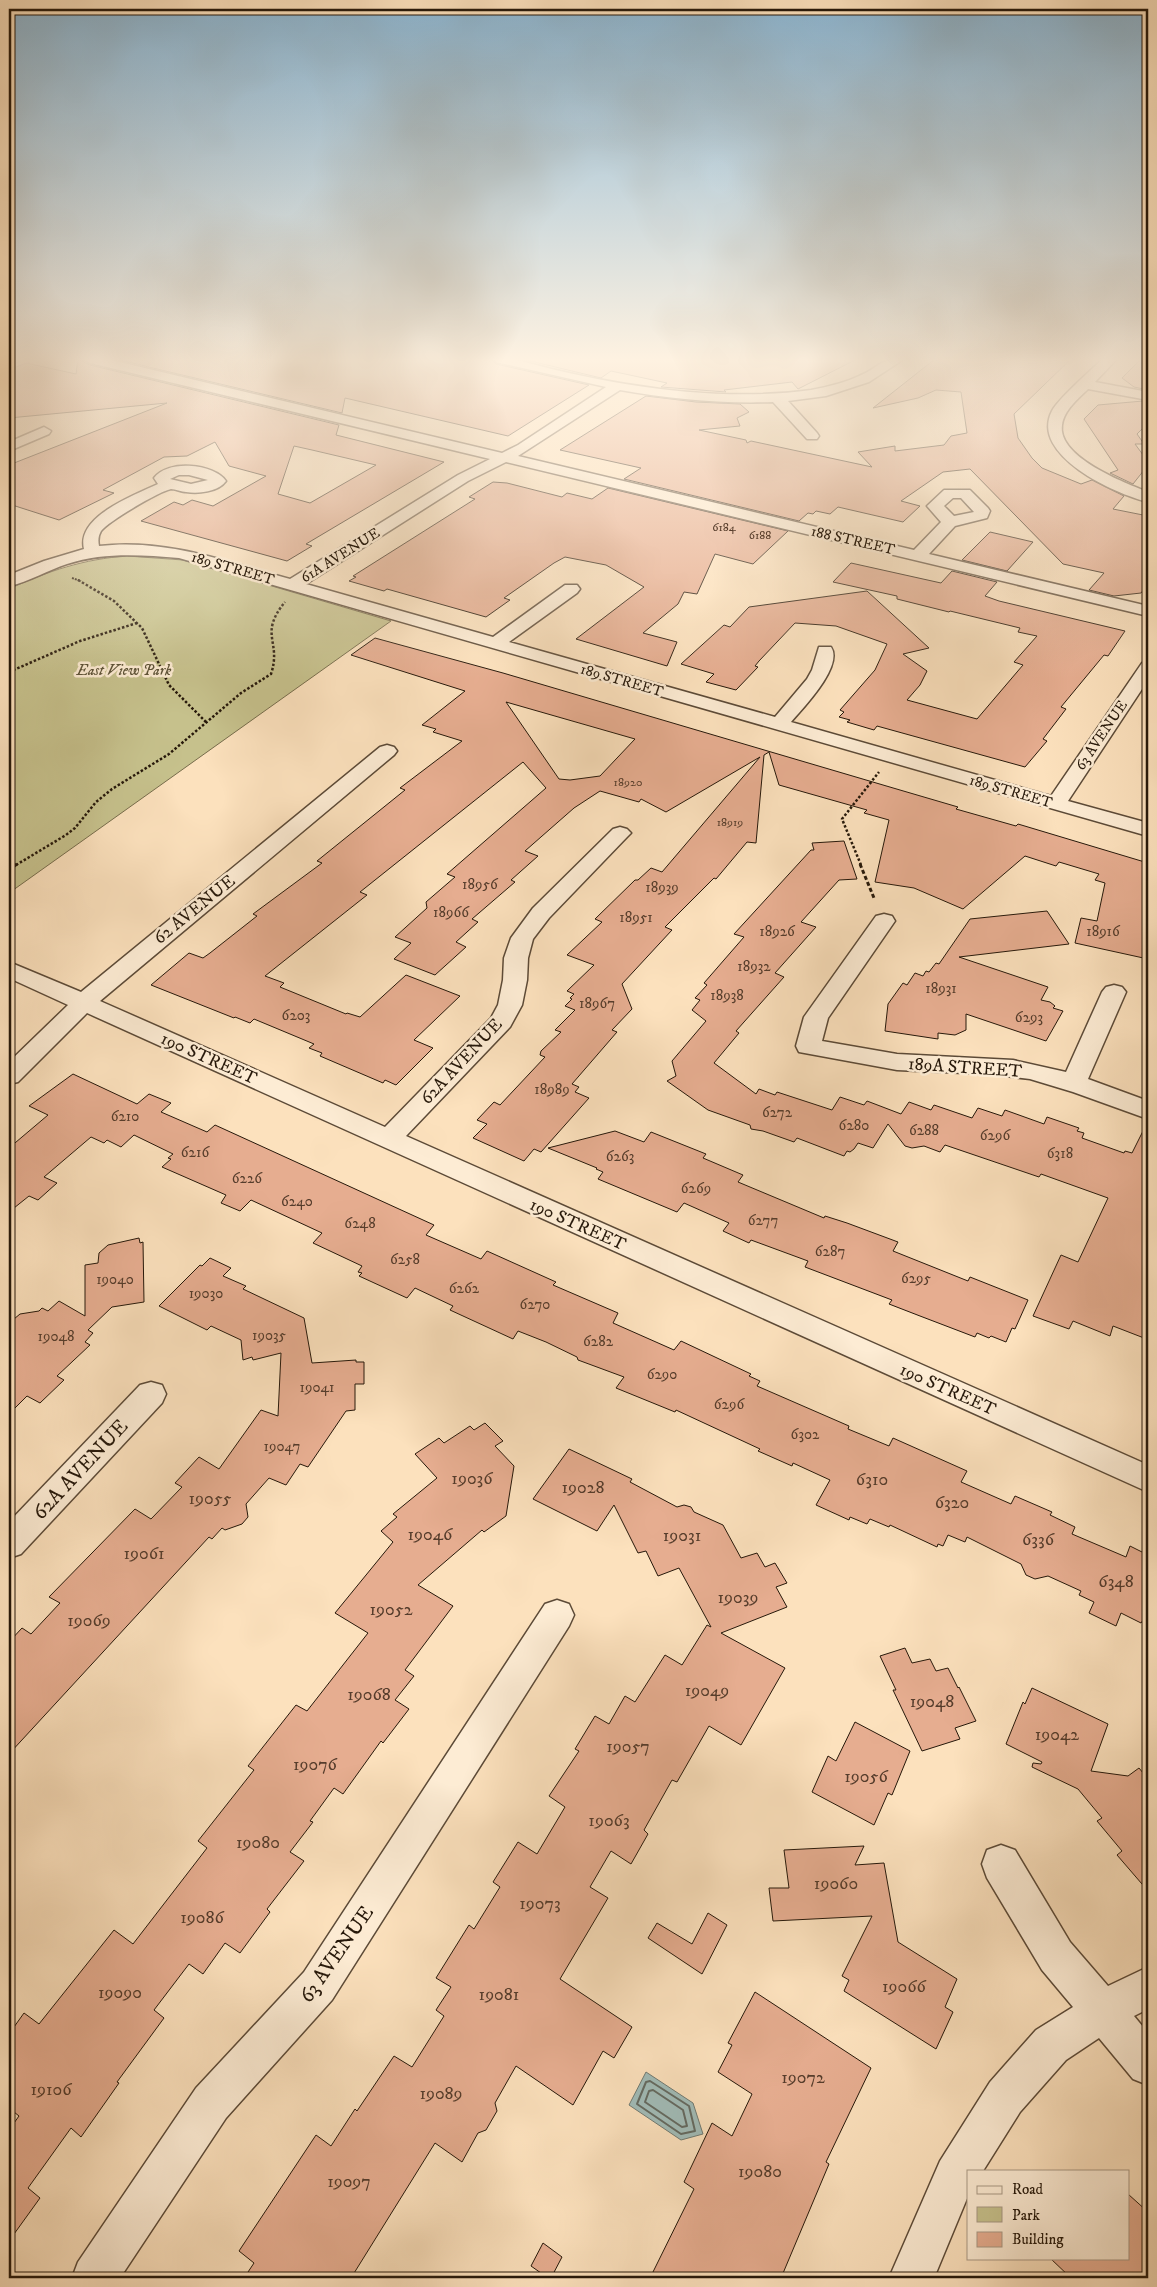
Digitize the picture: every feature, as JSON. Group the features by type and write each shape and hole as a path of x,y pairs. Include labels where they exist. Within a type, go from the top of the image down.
{"street":[{"name":"61A AVENUE","path":"291,592 464,478 488,466"},
{"name":"188 STREET","path":"541,466 1148,610"},
{"path":"1083,466 1089,471 1148,496"},
{"path":"93,552 91,534 98,525 108,517 170,484"},
{"path":"918,556 950,522"},
{"name":"189 STREET","path":"9,581 35,569 93,552 124,550 180,553 291,592 496,643 1148,830"},
{"path":"496,643 571,589"},
{"path":"778,724 820,674 826,660 825,651"},
{"name":"63 AVENUE","path":"1056,804 1148,667"},
{"name":"62 AVENUE","path":"9,1076 83,1002 387,751"},
{"name":"62A AVENUE","path":"388,1139 501,1022 510,1005 515,980 516,958 522,938 541,913 620,833"},
{"name":"189A STREET","path":"884,921 816,1017 808,1046 873,1060 1013,1068 1074,1083 1148,1110"},
{"name":"190 STREET","path":"9,969 1148,1479"},
{"path":"1074,1083 1114,992"},
{"name":"62A AVENUE","path":"9,1544 151,1394"},
{"name":"63 AVENUE","path":"94,2278 211,2103 318,1986 557,1615"},
{"path":"1000,1864 1056,1956 1148,2064"},
{"path":"911,2278 955,2176 1004,2097 1051,2045 1103,2011 1148,1987"}],"path":[{"path":"70,578 88,584 118,605 137,623 146,634 164,677 176,694 206,723"},
{"path":"9,870 66,835 75,828 96,802 112,789 169,754 241,693 271,674 275,658 270,626 278,609 291,592"},
{"path":"9,672 80,641 137,623"},
{"path":"874,898 842,819 884,765"}],"green space":[{"name":"East View Park","path":"127,556 183,560 391,621 9,893 9,589 66,567 96,560"}],"water":[{"path":"646,2072 693,2103 703,2134 681,2140 629,2105"}],"building":[{"path":"9,466 148,466 103,490 114,493 59,520 9,504"},
{"path":"229,466 287,466 278,494 310,503 375,466 438,466 306,544 312,546 287,561 141,521 174,502 183,505 192,500 213,506 266,476"},
{"path":"631,466 872,467 871,466 1040,466 1081,484 1092,480 1124,496 1113,509 1148,516 1148,584 1141,593 1114,596 1089,590 1104,573 1063,564 970,469 943,472 901,501 920,506 903,522 838,507 830,514 816,511 813,514 808,513 799,521 624,479 641,468"},
{"path":"1115,466 1147,466 1133,484 1110,473 1118,470"},
{"path":"493,482 507,483 562,497 567,493 592,499 608,488 788,531 753,564 715,554 697,594 684,592 678,604 643,633 677,642 667,666 576,639 644,587 606,565 565,557 504,598 510,600 486,617 387,589 384,591 349,581 356,577 353,576 475,499 469,497"},
{"path":"990,532 1033,542 1007,571 962,560"},
{"path":"851,563 941,583 952,571 997,582 985,596 1125,631 1108,656 1104,655 1061,707 1066,709 1043,739 1047,741 1025,767 877,726 874,730 847,722 850,720 839,717 844,712 840,710 875,670 887,644 836,626 795,623 759,661 755,666 758,667 736,690 706,682 714,674 681,664 724,625 730,627 749,607 867,591 929,648 903,654 927,671 920,685 907,700 977,719 1023,665 1014,662 1037,636 1018,632 1020,628 897,599 897,596 833,582"},
{"path":"375,638 503,673 958,807 956,809 1016,826 1018,824 1148,863 1148,959 1075,943 1081,918 1097,921 1105,883 1095,880 1099,874 1059,862 1056,866 1025,856 963,909 914,888 875,882 889,820 864,813 867,810 779,785 769,752 764,755 756,843 747,842 716,879 714,878 665,927 672,930 622,984 632,1009 612,1030 617,1032 572,1084 579,1087 575,1092 589,1098 541,1152 534,1149 524,1161 473,1138 487,1124 477,1120 494,1102 500,1105 545,1057 540,1055 541,1051 561,1032 555,1030 575,1010 565,1006 574,994 567,991 594,965 567,955 602,922 595,919 635,880 638,880 651,868 662,872 760,757 666,812 641,799 639,802 600,791 574,808 525,851 538,856 511,880 515,882 472,919 478,922 456,942 466,947 435,975 394,959 411,943 395,937 427,908 426,902 455,877 447,874 546,788 523,762 360,892 367,895 265,976 284,983 280,987 346,1014 360,1017 406,975 460,996 414,1040 433,1048 396,1085 385,1080 383,1083 320,1056 322,1053 309,1048 314,1044 254,1019 250,1023 234,1018 151,985 189,953 203,958 210,953 257,916 253,914 322,863 317,861 405,790 400,788 462,741 433,732 436,729 422,725 465,691 351,655","holes":["506,702 635,739 600,776 570,780 559,779"]},
{"path":"844,841 857,879 839,880 801,922 816,927 775,973 784,977 736,1031 739,1033 714,1063 756,1094 759,1089 775,1095 777,1092 832,1110 840,1097 864,1105 867,1101 901,1114 909,1102 931,1110 934,1105 972,1118 978,1108 1002,1116 1005,1110 1044,1124 1047,1117 1079,1128 1077,1131 1084,1133 1082,1138 1124,1153 1125,1151 1132,1153 1148,1121 1148,1326 1144,1338 1113,1326 1110,1336 1073,1321 1069,1329 1033,1316 1061,1255 1078,1262 1108,1198 1041,1174 1039,1177 945,1145 940,1152 924,1146 912,1148 905,1146 888,1124 873,1148 858,1143 854,1149 850,1152 847,1151 844,1156 797,1138 794,1142 763,1131 751,1129 750,1125 708,1110 667,1081 676,1076 672,1061 706,1021 692,1010 700,1000 695,998 707,985 704,983 744,937 734,934 811,850 814,850 812,843"},
{"path":"1047,911 1069,944 959,957 1048,987 1041,1000 1050,1002 1055,1006 1053,1008 1063,1011 1046,1041 966,1014 966,1030 955,1035 938,1033 938,1039 885,1031 888,1004 903,983 907,985 915,973 923,976 936,963 939,964 970,919"},
{"path":"73,1074 137,1104 149,1094 171,1103 161,1112 207,1132 215,1125 434,1225 426,1235 481,1259 487,1251 556,1282 553,1285 618,1313 613,1323 674,1350 681,1341 751,1374 749,1376 760,1381 757,1386 849,1426 848,1429 889,1446 893,1438 967,1471 961,1482 1011,1504 1015,1496 1052,1512 1050,1515 1075,1527 1072,1534 1126,1557 1130,1546 1148,1555 1148,1622 1143,1620 1141,1623 1121,1613 1116,1626 1089,1613 1094,1602 1079,1595 1081,1591 1048,1576 1035,1579 1026,1575 1021,1564 967,1537 965,1542 948,1535 943,1546 938,1544 937,1547 890,1525 889,1527 870,1519 867,1524 850,1517 849,1520 816,1505 830,1480 793,1463 792,1466 758,1451 760,1449 676,1410 675,1412 616,1388 624,1377 578,1360 577,1357 546,1342 518,1331 513,1339 450,1310 453,1306 415,1288 407,1298 359,1276 362,1273 358,1272 362,1266 313,1243 322,1233 251,1200 240,1211 221,1203 226,1195 162,1167 171,1159 168,1158 173,1154 134,1135 121,1147 107,1140 104,1143 91,1137 44,1177 57,1183 38,1200 29,1196 9,1212 9,1148 48,1115 29,1106"},
{"path":"615,1131 644,1142 651,1132 706,1154 703,1158 743,1175 738,1182 824,1218 825,1216 847,1223 898,1242 893,1251 968,1281 970,1277 1028,1300 1015,1329 1012,1328 1006,1342 977,1333 975,1337 889,1304 892,1300 805,1267 808,1261 751,1240 749,1243 723,1231 729,1223 684,1203 677,1212 598,1179 603,1172 597,1168 548,1148"},
{"path":"139,1238 140,1243 143,1242 144,1302 112,1307 88,1330 93,1333 85,1342 90,1345 57,1376 64,1380 40,1403 27,1396 9,1414 9,1348 14,1351 14,1319 20,1314 39,1311 42,1308 48,1311 59,1301 85,1316 85,1265 98,1263 99,1253 108,1245"},
{"path":"210,1258 231,1268 223,1276 246,1286 243,1289 304,1318 312,1363 356,1360 356,1362 364,1362 364,1384 355,1384 355,1410 346,1411 308,1467 300,1464 286,1485 269,1478 246,1504 248,1517 242,1524 225,1530 222,1528 212,1539 209,1537 9,1754 9,1642 22,1628 31,1634 60,1603 49,1597 135,1509 151,1519 182,1487 175,1483 199,1457 219,1469 261,1410 278,1416 281,1353 253,1360 252,1357 243,1360 241,1340 211,1326 207,1330 159,1306 200,1265 202,1266"},
{"path":"485,1423 503,1441 495,1446 514,1466 506,1516 484,1532 482,1530 418,1585 453,1606 405,1670 414,1676 395,1700 409,1709 383,1743 381,1741 343,1794 334,1788 310,1821 313,1822 290,1852 304,1861 267,1909 270,1912 240,1953 225,1943 203,1974 189,1964 154,2010 164,2018 117,2082 119,2083 81,2137 71,2128 28,2188 40,2198 9,2241 9,2130 19,2116 9,2108 9,2034 24,2013 39,2024 114,1930 133,1944 207,1848 198,1841 254,1770 248,1766 296,1705 307,1711 368,1633 335,1613 393,1542 381,1531 397,1517 393,1514 437,1478 415,1454 439,1438 444,1443 470,1426 474,1430"},
{"path":"569,1449 632,1479 630,1482 677,1507 684,1505 691,1507 694,1512 723,1525 741,1558 757,1553 765,1567 775,1563 787,1583 776,1587 787,1607 721,1633 785,1668 741,1745 709,1726 677,1782 672,1780 644,1830 648,1834 631,1864 611,1851 590,1887 608,1898 560,1979 632,2027 614,2058 603,2051 573,2105 516,2066 495,2103 497,2111 486,2130 478,2133 462,2162 435,2143 351,2278 244,2278 254,2263 239,2251 316,2135 331,2146 355,2109 357,2111 394,2056 412,2067 444,2016 436,2010 451,1987 436,1978 469,1925 474,1929 500,1887 493,1882 518,1842 537,1854 565,1807 549,1796 579,1751 575,1749 595,1716 609,1724 625,1696 635,1702 665,1655 682,1665 707,1625 711,1627 679,1568 658,1576 646,1551 638,1553 614,1505 597,1531 533,1499"},
{"path":"905,1648 912,1663 930,1659 936,1671 948,1668 976,1721 955,1728 960,1739 922,1751 893,1690 896,1690 880,1656"},
{"path":"1032,1688 1108,1724 1091,1771 1128,1776 1139,1768 1148,1779 1148,1891 1117,1855 1122,1851 1097,1821 1102,1818 1078,1789 1032,1767 1033,1763 1041,1764 1042,1762 1006,1744 1023,1702 1025,1704"},
{"path":"855,1722 910,1751 892,1795 888,1793 874,1825 812,1792 828,1756 836,1761"},
{"path":"864,1846 855,1865 884,1863 898,1942 957,1979 945,2007 953,2012 936,2049 844,1991 849,1980 842,1976 872,1916 773,1921 769,1888 789,1888 784,1850"},
{"path":"708,1913 727,1925 702,1974 648,1938 657,1923 692,1944"},
{"path":"755,1992 871,2068 826,2162 829,2164 781,2278 650,2278 694,2189 684,2182 712,2123 732,2136 752,2094 718,2072 732,2045 728,2043"},
{"path":"1130,2196 1148,2212 1148,2278 1071,2278 1052,2260 1130,2260"},
{"path":"543,2243 562,2257 551,2278 548,2278 531,2266"}]}
